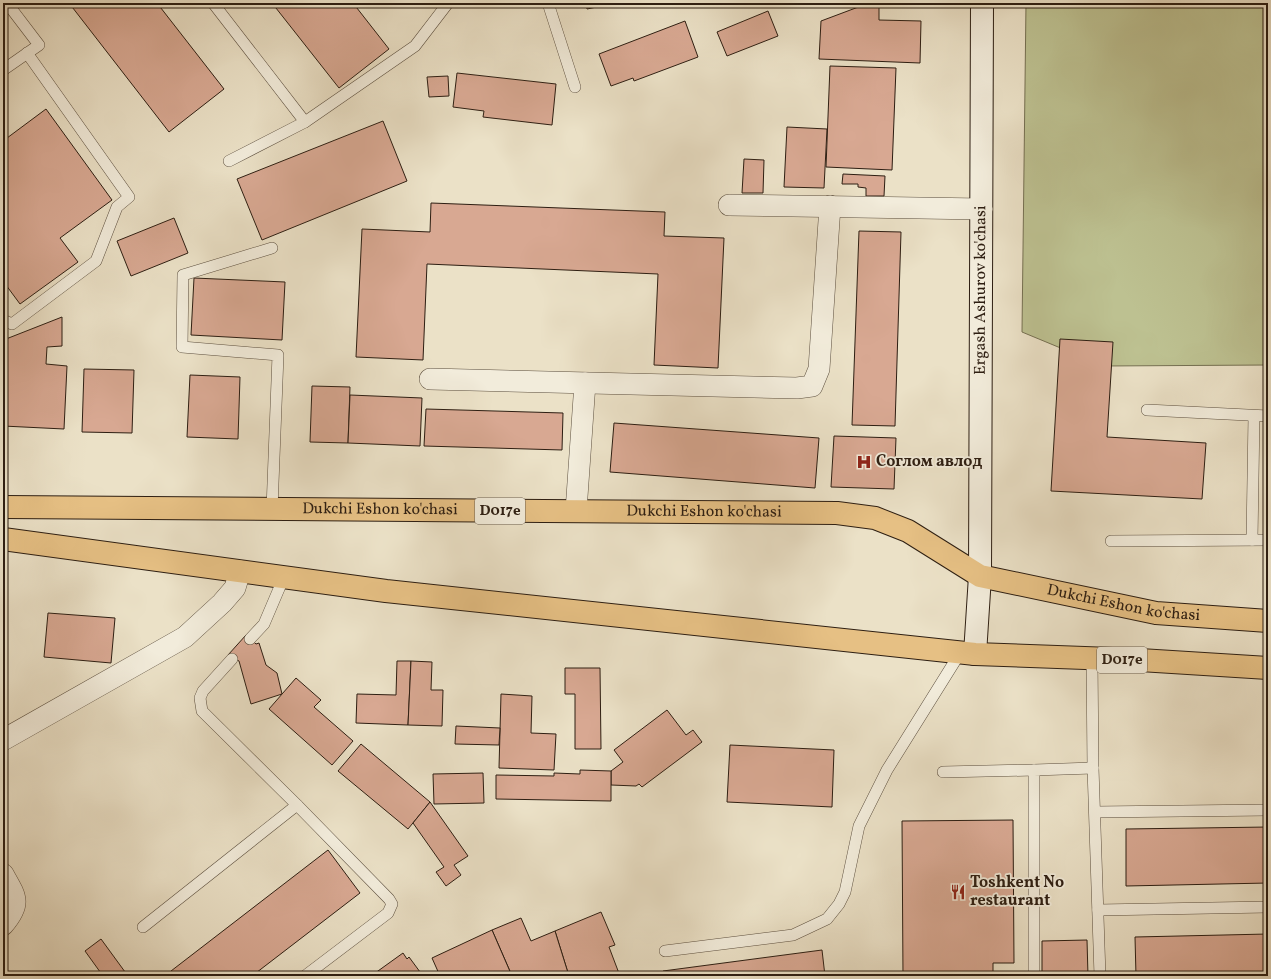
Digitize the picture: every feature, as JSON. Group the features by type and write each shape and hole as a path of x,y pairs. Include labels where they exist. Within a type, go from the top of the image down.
{"main road":[{"name":"Dukchi Eshon ko'chasi","path":"3,507 837,513 875,518 908,531 980,576 1156,613 1268,621"},
{"name":"D017e","path":"3,539 394,591 968,654 1147,661 1268,668"}],"street":[{"name":"Ergash Ashurov ko'chasi","path":"980,576 982,3"},
{"path":"729,205 982,209"},
{"path":"430,379 797,388 812,386 819,369 830,206"},
{"path":"576,511 585,383"},
{"path":"3,740 185,637 231,593 235,588 240,571"},
{"path":"968,654 980,576"},
{"path":"3,874 14,895 16,904 10,916 3,924"}],"lane":[{"path":"3,70 39,44 7,3"},
{"path":"213,3 305,122"},
{"path":"228,161 305,122 415,46 448,3"},
{"path":"548,3 575,87"},
{"path":"3,320 12,324 96,261 117,207 129,197 27,53"},
{"path":"272,248 183,275 182,347 278,356 272,509"},
{"path":"1147,410 1268,416"},
{"path":"1252,540 1254,416"},
{"path":"1111,540 1268,540"},
{"path":"250,639 264,624 284,577"},
{"path":"665,951 793,935 827,919 839,904 845,892 859,826 887,770 968,654"},
{"path":"232,659 203,691 200,698 202,711 297,805 389,899 392,904 388,913 305,976"},
{"path":"1092,659 1094,812 1100,976"},
{"path":"942,772 1093,768"},
{"path":"1034,770 1034,976"},
{"path":"143,927 297,805"},
{"path":"1094,812 1268,810"},
{"path":"1098,910 1268,907"}],"green space":[{"path":"1026,3 1268,3 1268,365 1104,366 1022,332"}],"building":[{"path":"69,3 157,3 224,89 169,132"},
{"path":"272,3 353,3 389,49 339,88"},
{"path":"586,3 616,3 587,9"},
{"path":"869,3 879,3 879,20 921,21 920,63 819,59 821,21"},
{"path":"768,11 778,36 727,56 717,32"},
{"path":"685,21 698,57 634,81 633,78 611,86 599,54"},
{"path":"830,66 896,68 892,170 826,167"},
{"path":"457,73 556,84 552,125 483,117 484,111 453,107"},
{"path":"448,76 449,96 429,97 427,77"},
{"path":"46,109 112,200 60,238 78,262 20,304 3,281 3,141"},
{"path":"383,121 407,181 262,240 237,179"},
{"path":"787,127 827,129 824,188 784,187"},
{"path":"744,159 764,160 763,193 742,193"},
{"path":"843,174 885,176 884,196 866,196 866,188 858,187 858,184 842,184"},
{"path":"431,203 665,212 664,236 724,238 718,368 654,365 658,274 427,264 423,360 356,357 362,229 430,232"},
{"path":"174,218 188,253 131,276 117,241"},
{"path":"859,231 901,232 895,426 852,425"},
{"path":"194,278 285,282 282,340 191,335"},
{"path":"62,317 62,346 47,347 46,364 67,366 64,429 3,426 6,339"},
{"path":"1060,339 1113,342 1107,437 1206,443 1202,499 1051,491"},
{"path":"84,369 134,370 132,433 82,432"},
{"path":"190,375 240,377 238,439 187,437"},
{"path":"312,386 350,387 348,443 310,442"},
{"path":"350,395 422,398 420,446 348,443"},
{"path":"426,409 563,413 562,450 424,446"},
{"path":"614,423 819,438 815,488 610,472"},
{"name":"Соглом авлод","path":"834,436 896,438 894,489 831,487"},
{"path":"48,613 115,618 111,663 44,657"},
{"path":"246,635 256,644 259,643 266,665 277,673 282,694 251,704 239,661 228,655"},
{"path":"397,661 411,661 408,725 356,723 357,694 396,695"},
{"path":"411,661 432,662 431,690 443,690 442,726 408,725"},
{"path":"565,668 600,668 601,749 575,749 575,694 565,694"},
{"path":"296,678 321,700 314,707 353,741 332,765 269,709"},
{"path":"501,694 532,696 531,733 556,734 554,770 499,768"},
{"path":"667,710 686,735 693,730 702,742 642,787 639,784 636,786 611,785 611,771 623,762 614,750"},
{"path":"456,726 500,728 499,745 455,744"},
{"path":"361,744 430,802 408,829 338,771"},
{"path":"730,745 834,750 832,807 727,802"},
{"path":"580,770 611,771 611,801 496,799 496,775 554,776 554,773 580,774"},
{"path":"483,773 484,803 434,804 433,774"},
{"path":"430,802 468,856 454,865 461,875 446,886 436,872 444,867 413,823"},
{"name":"Toshkent No restaurant","path":"1013,820 1014,963 993,963 993,976 903,976 902,821"},
{"path":"1268,827 1268,883 1126,886 1126,829"},
{"path":"328,850 360,893 252,976 174,976 171,971"},
{"path":"601,912 615,945 609,947 620,976 569,976 555,931"},
{"path":"521,918 531,941 555,931 569,976 512,976 492,930"},
{"path":"492,930 512,976 440,976 432,958"},
{"path":"1268,934 1268,976 1136,976 1135,937"},
{"path":"101,939 128,976 103,976 85,951"},
{"path":"1087,940 1088,976 1042,976 1042,941"},
{"path":"822,950 825,976 663,976 663,971"},
{"path":"403,953 407,959 409,957 423,976 371,976"}],"place":[{"name":"Соглом авлод","path":"864,462"},
{"name":"Toshkent No restaurant","path":"958,892"}]}
